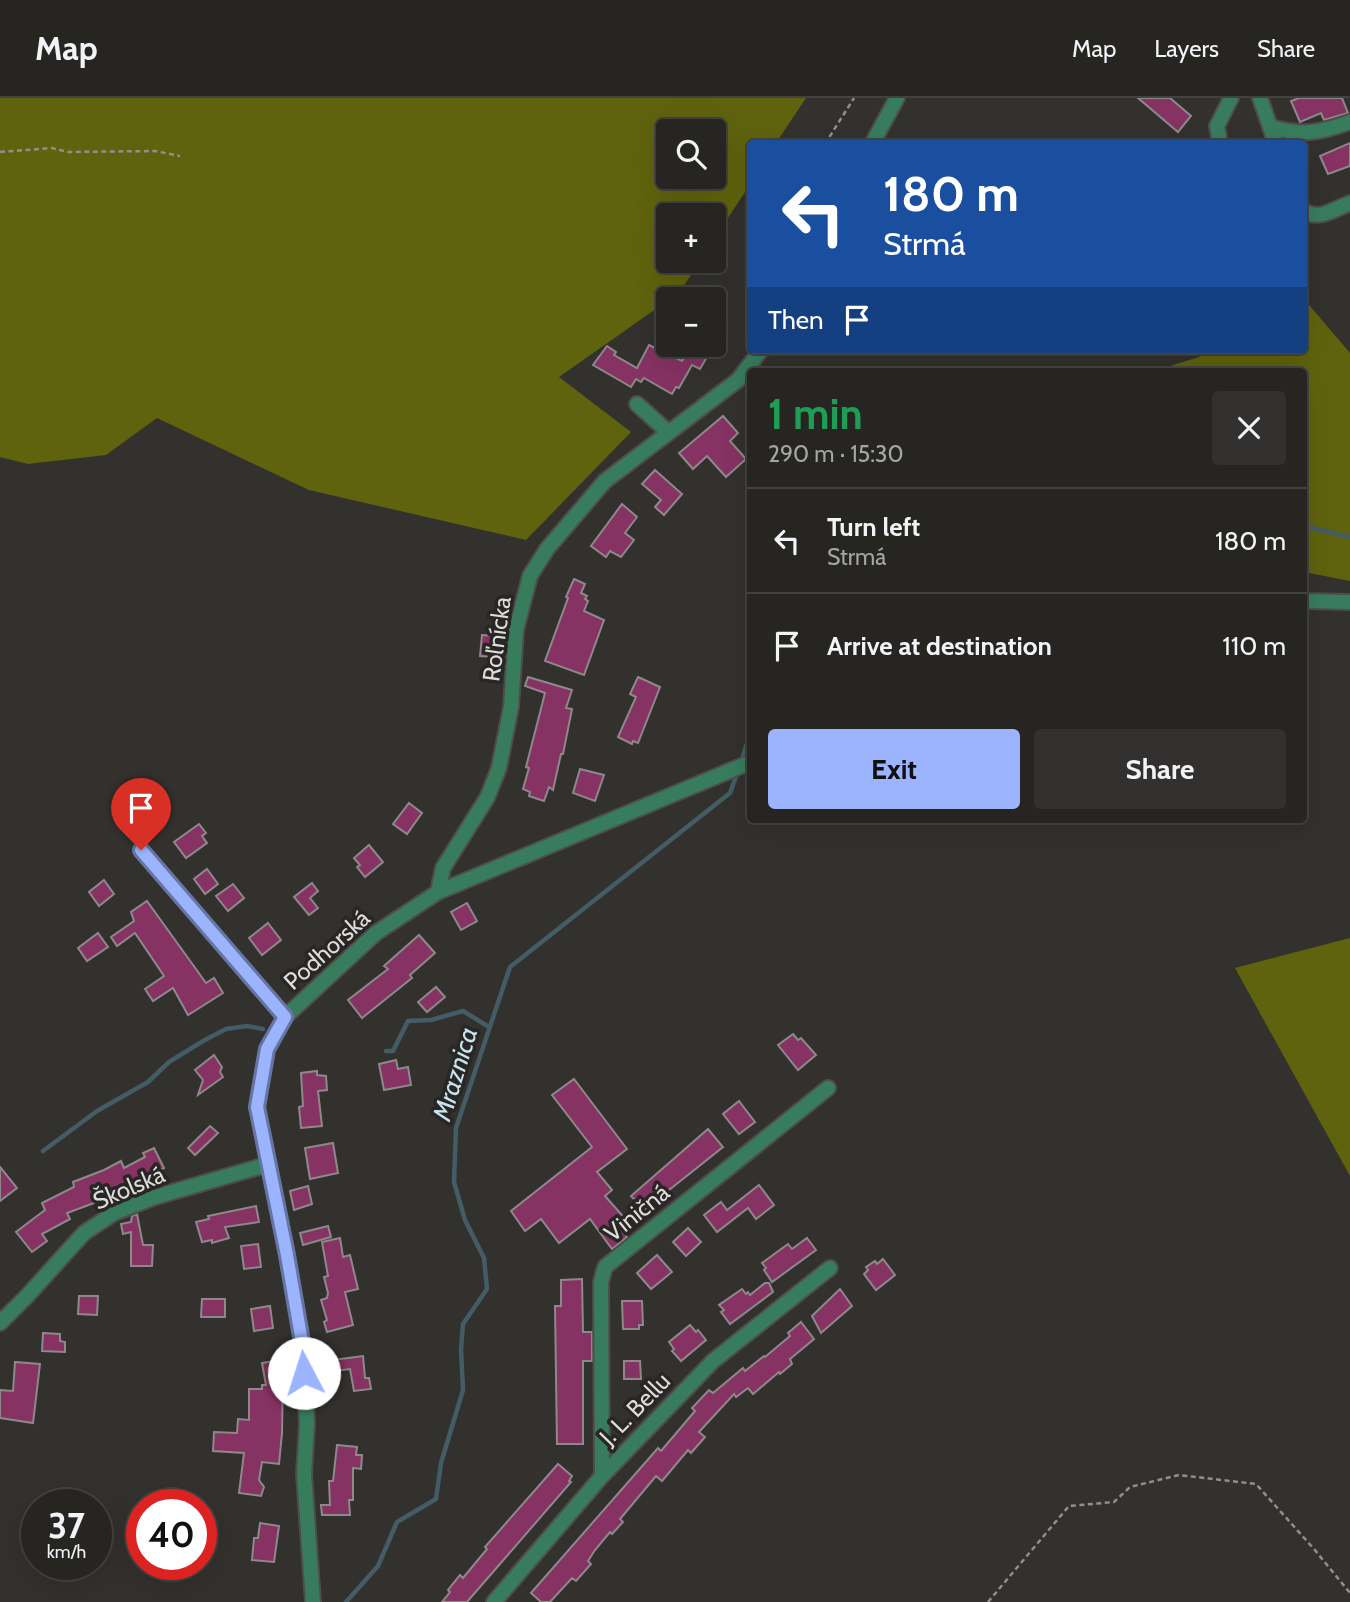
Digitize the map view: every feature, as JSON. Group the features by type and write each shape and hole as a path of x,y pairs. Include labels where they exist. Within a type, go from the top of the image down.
{"street":[{"path":"874,140 897,98"},
{"path":"1219,140 1217,126 1231,98"},
{"path":"1260,98 1275,140"},
{"path":"1270,127 1306,134 1350,122"},
{"path":"1307,212 1315,216 1323,215 1350,203"},
{"name":"Roľnícka","path":"747,368 758,354"},
{"name":"Roľnícka","path":"438,892 443,867 487,798 499,768 511,707 516,630 530,576 547,549 606,481 738,380 747,368"},
{"path":"637,404 667,432"},
{"path":"1307,601 1350,602"},
{"name":"Podhorská","path":"313,1602 304,1474 307,1424 303,1348 257,1107 267,1049 285,1017 376,933 438,892 747,763"},
{"path":"141,850 285,1017"},
{"name":"Viničná","path":"602,1476 601,1282 606,1267 828,1088"},
{"name":"Školská","path":"0,1323 84,1233 114,1213 155,1197 269,1164"},
{"name":"J. L. Bellu","path":"494,1602 602,1476 713,1361 830,1268"}],"path":[{"path":"827,140 853,98"},
{"path":"0,152 52,148 68,152 155,151 180,156"},
{"path":"988,1602 1069,1506 1114,1502 1130,1487 1179,1475 1256,1484 1350,1593"}],"shaded area":[{"path":"0,98 806,98 778,140 747,140 747,189 726,221 726,203 656,203 656,273 692,273 683,287 656,287 656,309 559,377 631,432 526,540 309,490 157,418 106,455 28,464 0,457"},
{"path":"1307,303 1350,353 1350,581 1307,573 1307,368 1164,368 1203,354 1307,354"},
{"path":"1350,938 1350,1176 1235,968"}],"building":[{"path":"1138,98 1170,98 1191,116 1178,132"},
{"path":"1299,98 1342,98 1348,113 1324,120 1321,113 1300,122 1291,101"},
{"path":"1350,143 1350,166 1328,174 1320,156"},
{"path":"649,345 656,348 656,357 674,357 682,361 684,357 707,357 700,369 692,365 679,388 676,387 672,394 644,378 641,382 636,379 631,387 593,365 607,346 616,352 614,355 637,368"},
{"path":"723,416 738,433 730,441 746,459 726,477 707,456 693,469 679,453"},
{"path":"655,470 682,494 664,515 655,507 661,500 642,484"},
{"path":"622,504 637,517 625,533 634,540 621,557 610,551 606,557 591,546"},
{"path":"574,579 585,584 581,593 587,596 585,599 588,601 584,611 604,620 584,675 545,661"},
{"path":"482,635 496,636 495,657 480,656"},
{"path":"528,677 572,690 566,708 572,709 563,754 553,790 549,787 544,801 529,796 530,792 523,789 545,693 525,686"},
{"path":"638,677 660,687 638,743 633,741 632,744 618,737 636,697 630,694"},
{"path":"580,769 604,775 595,801 573,793"},
{"path":"409,803 422,813 407,834 393,824"},
{"path":"199,824 206,833 202,836 207,843 186,858 174,842"},
{"path":"369,845 383,862 365,877 354,858"},
{"path":"207,869 218,884 205,894 194,879"},
{"path":"104,880 114,894 99,906 89,892"},
{"path":"312,883 318,891 310,898 318,908 309,915 294,897"},
{"path":"233,884 244,898 228,911 216,896"},
{"path":"147,901 206,983 214,978 223,993 188,1015 173,988 153,1001 145,989 164,976 135,933 117,946 111,937 134,921 131,912"},
{"path":"467,903 477,921 461,930 451,912"},
{"path":"268,923 281,940 262,955 249,938"},
{"path":"98,933 108,947 87,961 78,948"},
{"path":"419,935 435,953 410,975 412,978 362,1018 348,1000 388,969 384,966"},
{"path":"436,987 445,997 427,1012 418,1002"},
{"path":"793,1034 798,1040 801,1038 816,1055 798,1070 778,1045"},
{"path":"214,1055 222,1067 220,1072 223,1077 198,1095 203,1080 195,1070"},
{"path":"396,1060 398,1069 408,1067 411,1085 384,1090 379,1064"},
{"path":"317,1071 317,1075 326,1076 327,1090 318,1091 322,1126 301,1128 301,1073"},
{"path":"574,1079 627,1149 597,1172 612,1190 605,1196 629,1223 620,1229 627,1237 612,1249 590,1219 559,1243 541,1219 525,1231 511,1211 592,1147 552,1095"},
{"path":"739,1101 755,1122 739,1134 723,1114"},
{"path":"210,1126 218,1133 195,1155 188,1148"},
{"path":"708,1129 723,1147 644,1210 631,1196"},
{"path":"333,1143 338,1173 310,1179 305,1148"},
{"path":"154,1148 164,1168 102,1200 67,1213 70,1219 42,1234 47,1241 32,1252 16,1232 45,1210 42,1203 74,1187 73,1182 121,1161 124,1168 145,1157 143,1153"},
{"path":"0,1167 17,1188 0,1201"},
{"path":"759,1185 774,1205 756,1219 748,1208 717,1232 704,1215 721,1202 727,1210"},
{"path":"308,1186 312,1204 294,1210 290,1191"},
{"path":"256,1206 259,1222 225,1227 229,1238 212,1243 212,1240 202,1242 196,1222 209,1219 208,1216"},
{"path":"137,1214 143,1245 153,1245 152,1266 131,1266 131,1232 123,1234 121,1224 131,1222 132,1216"},
{"path":"328,1226 331,1237 303,1245 300,1233"},
{"path":"688,1228 701,1242 686,1256 673,1242"},
{"path":"340,1238 343,1257 350,1255 358,1289 345,1292 353,1325 327,1332 324,1322 327,1320 321,1300 327,1298 328,1293 324,1277 328,1276 322,1242"},
{"path":"807,1238 816,1250 772,1282 762,1263 788,1244 792,1249"},
{"path":"258,1244 261,1267 244,1269 241,1246"},
{"path":"657,1255 672,1272 651,1289 637,1273"},
{"path":"883,1259 895,1275 876,1290 864,1274 868,1270 866,1267"},
{"path":"582,1279 583,1332 592,1332 592,1361 583,1361 583,1444 557,1444 555,1306 561,1306 561,1280"},
{"path":"765,1283 769,1283 773,1292 730,1324 719,1305 742,1289 750,1295"},
{"path":"840,1289 852,1306 821,1333 812,1316"},
{"path":"79,1296 98,1296 97,1315 78,1314"},
{"path":"202,1299 225,1299 225,1317 201,1317"},
{"path":"622,1301 642,1301 643,1325 639,1325 639,1329 623,1329"},
{"path":"270,1306 273,1328 254,1331 251,1309"},
{"path":"801,1322 814,1339 790,1359 792,1364 753,1394 748,1388 736,1397 734,1394 699,1432 705,1437 691,1453 688,1450 662,1481 656,1476 620,1519 623,1522 612,1534 610,1532 595,1550 588,1561 591,1564 576,1581 572,1578 550,1602 541,1602 531,1593 658,1448 661,1451 695,1411 692,1408 709,1390 713,1393 743,1368 745,1371 765,1357 790,1336 788,1333"},
{"path":"690,1325 706,1340 681,1361 672,1351 674,1349 669,1342"},
{"path":"43,1333 60,1334 60,1341 65,1342 65,1352 42,1351"},
{"path":"363,1356 365,1378 369,1378 371,1389 354,1391 350,1369 318,1373 316,1362"},
{"path":"290,1358 292,1370 283,1371 279,1464 262,1462 259,1480 264,1487 261,1496 239,1493 244,1453 213,1451 214,1432 237,1433 238,1419 249,1420 249,1389 262,1389 262,1385 266,1385 262,1363"},
{"path":"624,1361 640,1361 641,1379 624,1379"},
{"path":"15,1362 40,1364 33,1423 0,1418 0,1390 13,1391"},
{"path":"337,1445 357,1447 356,1455 362,1455 361,1469 353,1468 350,1515 322,1515 321,1505 330,1505 329,1481 333,1481"},
{"path":"558,1464 572,1476 569,1481 571,1482 467,1602 442,1602 460,1575 463,1578 487,1549 485,1547"},
{"path":"260,1523 279,1526 274,1562 252,1560 254,1538 258,1538"}],"waterway":[{"name":"Mraznica","path":"1307,527 1350,537"},
{"name":"Mraznica","path":"741,763 747,745"},
{"name":"Mraznica","path":"346,1602 378,1566 397,1522 436,1499 441,1463 463,1390 463,1324 487,1289 484,1258 465,1220 454,1182 456,1128 510,967 730,793 738,771"},
{"path":"386,1051 393,1051 408,1021 431,1020 463,1011 489,1027"},
{"path":"43,1151 97,1111 148,1082 169,1062 203,1041 226,1029 247,1026 263,1029"}],"route":[{"path":"141,850 285,1017 267,1049 257,1107 287,1255 303,1348 304,1373"}]}
